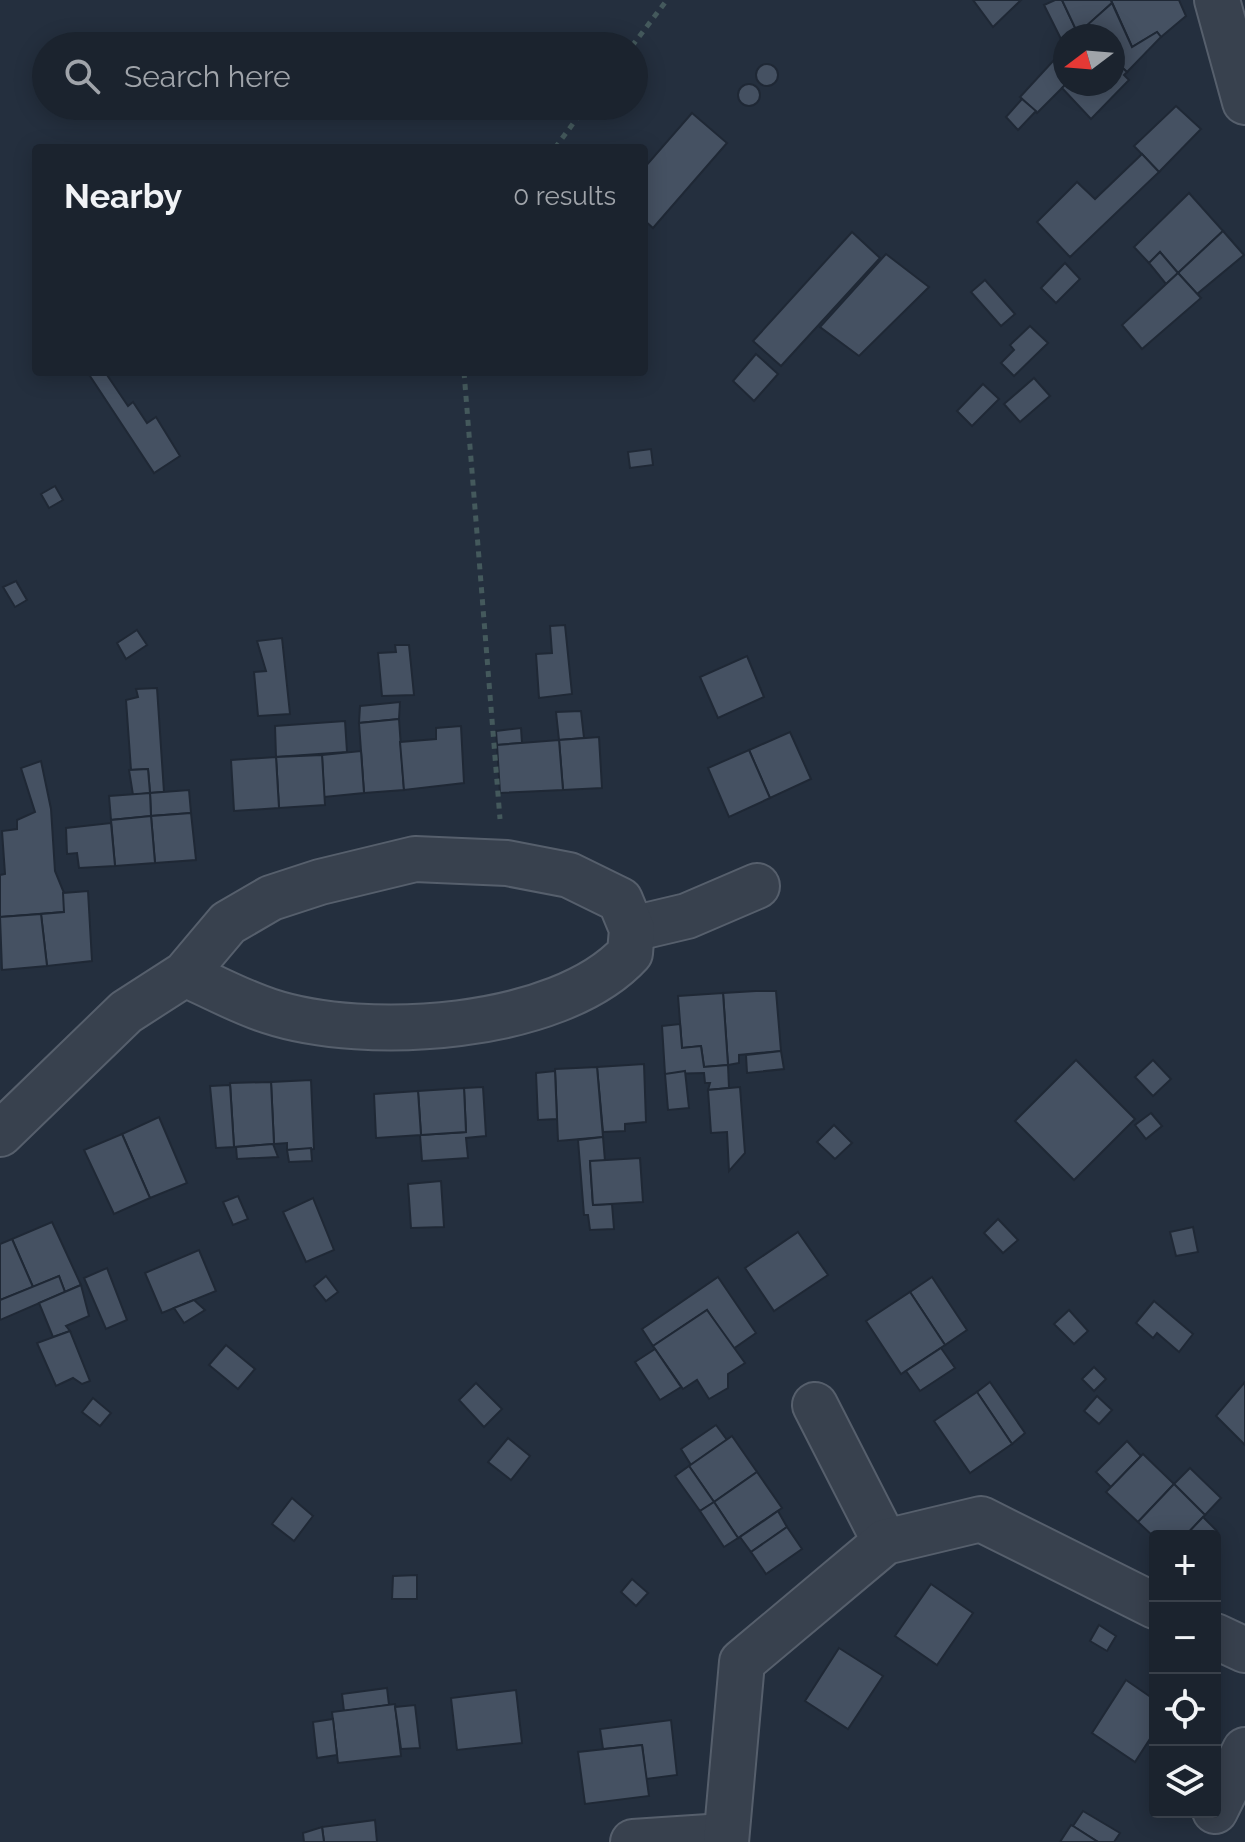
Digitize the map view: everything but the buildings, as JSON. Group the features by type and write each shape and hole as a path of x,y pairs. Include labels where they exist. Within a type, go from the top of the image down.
{"street":[{"path":"1217,0 1245,102"},
{"path":"0,1134 126,1012 185,974 228,923 271,898 373,866 415,859 507,863 569,875 620,900 632,929 630,953 600,979 511,1013 430,1028 389,1028 315,1021 270,1012 185,974"},
{"path":"632,929 687,916 757,886"},
{"path":"815,1405 885,1542"},
{"path":"633,1842 725,1839 742,1662 885,1542 981,1519 1149,1603"},
{"path":"1221,1639 1245,1650"},
{"path":"1221,1800 1245,1750"},
{"path":"1200,1842 1212,1818"}],"path":[{"path":"643,32 667,0"},
{"path":"558,144 576,120"},
{"path":"464,376 498,803 507,863"}]}
